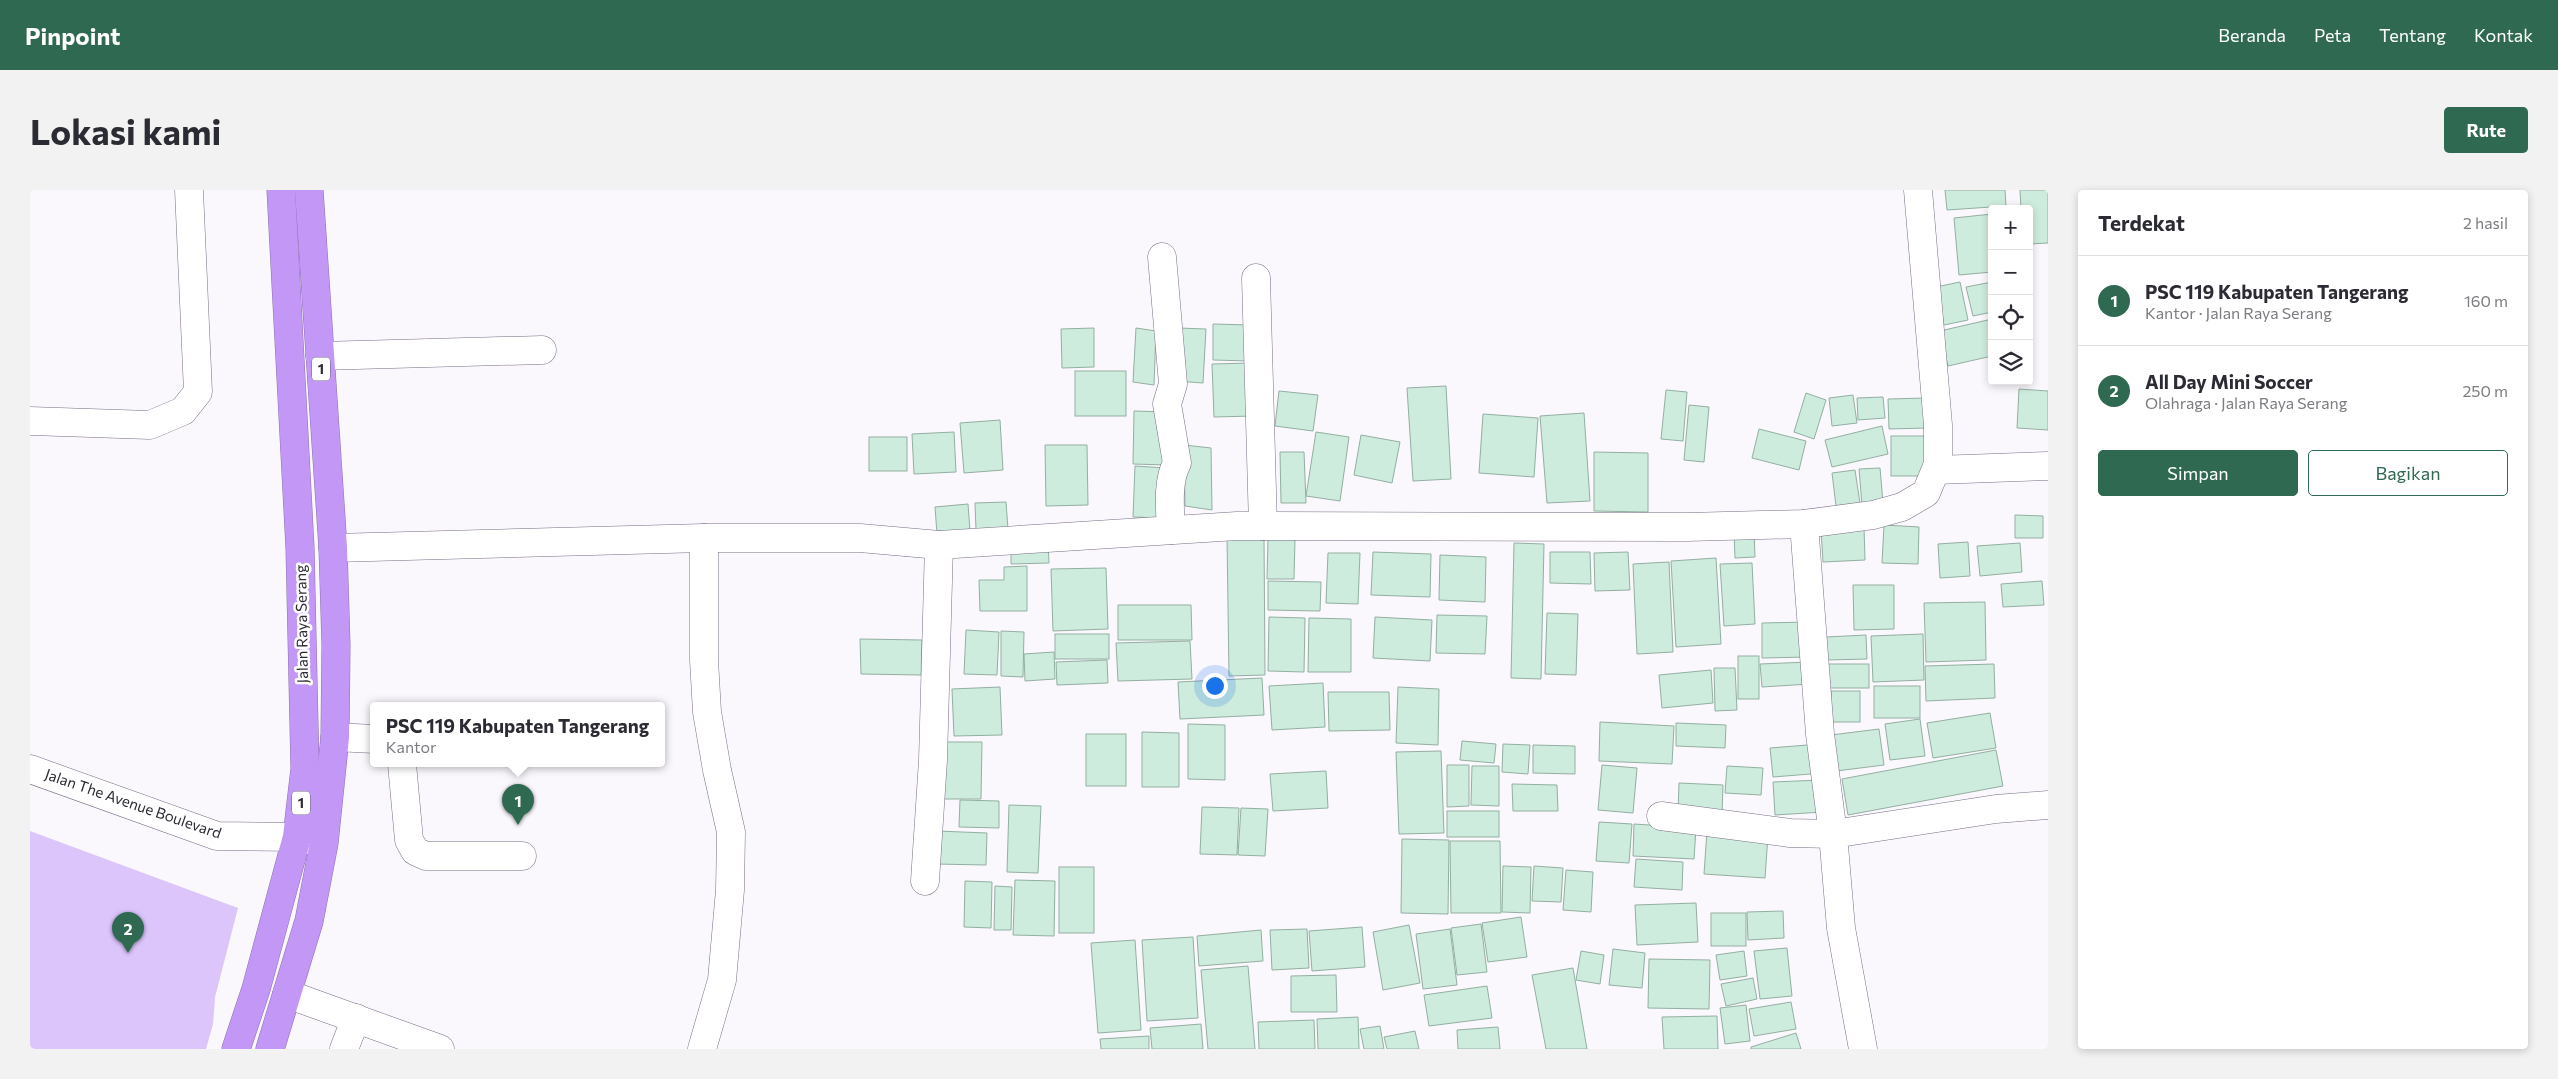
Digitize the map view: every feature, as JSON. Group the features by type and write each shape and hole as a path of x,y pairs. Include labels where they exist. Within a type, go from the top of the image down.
{"highway":[{"name":"Jalan Raya Serang","path":"236,1049 256,988 296,837 305,769 300,548 282,190"},
{"name":"1","path":"270,1049 309,921 324,843 335,737 336,646 333,548 309,190"}],"street":[{"path":"30,421 150,425 183,411 198,392 189,190"},
{"path":"333,548 704,538 860,538 938,545 1263,526 1667,527 1804,524 1873,515 1902,507 1926,494 1938,464 1938,425 1918,190"},
{"path":"1162,257 1173,384 1167,404 1177,462 1174,467 1170,501 1171,530"},
{"path":"1256,278 1263,526"},
{"path":"320,356 542,350"},
{"path":"1936,470 2048,466"},
{"path":"1804,524 1820,734 1833,834 1841,928 1863,1049"},
{"path":"702,1049 722,980 730,890 732,832 717,770 707,712 704,660 704,538"},
{"path":"924,881 933,760 938,545"},
{"path":"335,737 370,739"},
{"path":"402,767 409,840 416,851 426,856 522,856"},
{"name":"Jalan The Avenue Boulevard","path":"30,769 218,836 296,837 324,843"},
{"path":"1661,816 1790,832 1833,834 1996,809 2048,806"},
{"path":"287,994 440,1049"},
{"path":"344,1049 356,1018"}],"shaded area":[{"path":"30,831 238,908 215,997 213,1024 206,1049 30,1049"}],"building":[{"path":"1945,190 2005,190 2006,205 1988,205 1988,207 1947,210"},
{"path":"2020,190 2048,190 2048,243 2033,244 2033,205 2021,205"},
{"path":"1988,214 1988,272 1959,275 1954,218"},
{"path":"1960,282 1968,320 1944,325 1936,287"},
{"path":"1988,283 1988,313 1973,316 1966,287"},
{"path":"1988,320 1988,357 1948,366 1940,331"},
{"path":"1213,324 1250,325 1249,361 1213,360"},
{"path":"1094,328 1094,367 1062,368 1061,329"},
{"path":"1136,328 1156,331 1154,385 1133,382"},
{"path":"1178,328 1206,329 1203,383 1175,381"},
{"path":"1252,363 1254,416 1214,417 1212,364"},
{"path":"1075,371 1126,371 1126,416 1075,416"},
{"path":"1446,386 1451,479 1413,481 1407,388"},
{"path":"2019,389 2048,391 2048,430 2017,428"},
{"path":"1666,390 1687,392 1683,441 1661,439"},
{"path":"1279,391 1318,395 1313,431 1275,426"},
{"path":"1806,393 1826,400 1814,439 1794,432"},
{"path":"1853,395 1857,423 1832,426 1829,398"},
{"path":"1883,397 1885,418 1858,420 1857,398"},
{"path":"1926,398 1927,428 1889,429 1888,399"},
{"path":"1689,405 1709,407 1704,462 1684,460"},
{"path":"1134,411 1168,412 1167,465 1133,464"},
{"path":"1584,413 1590,501 1547,503 1540,416"},
{"path":"1483,414 1538,418 1534,477 1479,473"},
{"path":"1000,420 1003,470 964,473 960,423"},
{"path":"1882,426 1888,454 1832,467 1825,440"},
{"path":"1759,429 1806,441 1799,470 1752,458"},
{"path":"954,432 956,472 914,474 912,434"},
{"path":"1316,432 1349,437 1340,501 1306,496"},
{"path":"1361,435 1400,442 1392,483 1354,475"},
{"path":"1891,436 1925,436 1925,476 1891,476"},
{"path":"869,437 907,437 907,471 869,471"},
{"path":"1045,445 1087,445 1088,505 1046,506"},
{"path":"1184,445 1211,448 1212,510 1185,506"},
{"path":"1280,452 1304,452 1306,503 1281,503"},
{"path":"1594,452 1648,453 1648,512 1594,511"},
{"path":"1135,466 1167,468 1165,518 1133,517"},
{"path":"1880,468 1883,503 1862,505 1859,469"},
{"path":"1855,470 1860,503 1836,506 1832,473"},
{"path":"1006,502 1008,529 976,530 975,503"},
{"path":"968,504 970,531 937,534 935,507"},
{"path":"2015,515 2043,516 2043,538 2015,538"},
{"path":"1884,525 1919,527 1918,564 1882,563"},
{"path":"1864,527 1865,560 1823,562 1821,529"},
{"path":"1754,531 1755,557 1735,558 1734,532"},
{"path":"1227,536 1264,536 1265,675 1229,676"},
{"path":"1268,539 1295,539 1294,579 1267,579"},
{"path":"1968,542 1970,576 1940,578 1938,544"},
{"path":"1048,543 1049,563 1011,564 1011,544"},
{"path":"1514,543 1544,544 1541,679 1511,678"},
{"path":"2020,543 2022,572 1980,576 1977,546"},
{"path":"1373,552 1431,554 1430,597 1371,595"},
{"path":"1550,552 1590,552 1591,584 1550,583"},
{"path":"1628,552 1630,590 1595,591 1594,553"},
{"path":"1328,553 1360,553 1358,604 1326,603"},
{"path":"1440,555 1486,557 1485,602 1439,600"},
{"path":"1716,558 1721,644 1676,647 1671,561"},
{"path":"1669,562 1673,652 1637,654 1633,564"},
{"path":"1752,563 1755,624 1724,626 1720,564"},
{"path":"1027,566 1027,611 980,611 979,580 1004,580 1004,567"},
{"path":"1106,568 1108,629 1053,631 1051,569"},
{"path":"1268,581 1321,582 1320,611 1268,610"},
{"path":"2042,581 2044,605 2003,607 2001,584"},
{"path":"1853,585 1894,585 1894,629 1854,630"},
{"path":"1985,602 1986,660 1926,662 1924,603"},
{"path":"1118,605 1191,605 1192,640 1118,640"},
{"path":"1547,613 1578,614 1576,675 1545,674"},
{"path":"1437,615 1487,616 1485,654 1436,653"},
{"path":"1269,617 1305,618 1304,672 1268,671"},
{"path":"1375,617 1432,620 1430,661 1373,658"},
{"path":"1309,618 1351,619 1351,672 1308,672"},
{"path":"1809,622 1809,657 1762,658 1762,623"},
{"path":"966,630 999,632 997,675 964,674"},
{"path":"1001,631 1024,632 1023,677 1001,676"},
{"path":"1055,634 1109,634 1109,659 1055,659"},
{"path":"1923,634 1924,680 1873,682 1871,636"},
{"path":"1866,635 1867,659 1827,660 1826,637"},
{"path":"860,639 922,640 921,675 861,674"},
{"path":"1190,641 1192,679 1118,681 1116,643"},
{"path":"1054,652 1055,679 1025,681 1024,654"},
{"path":"1738,656 1759,656 1759,699 1738,699"},
{"path":"1107,660 1108,683 1057,685 1056,662"},
{"path":"1809,662 1810,684 1762,687 1760,664"},
{"path":"1828,664 1869,664 1869,688 1828,688"},
{"path":"1994,664 1995,698 1926,701 1925,666"},
{"path":"1714,668 1735,668 1737,710 1715,711"},
{"path":"1711,670 1713,703 1662,708 1659,675"},
{"path":"1262,678 1264,715 1180,719 1178,682"},
{"path":"1323,683 1325,727 1272,730 1269,686"},
{"path":"1874,686 1920,686 1920,718 1874,718"},
{"path":"1000,687 1002,735 954,736 952,689"},
{"path":"1398,687 1439,689 1438,745 1396,743"},
{"path":"1831,691 1860,691 1860,722 1831,722"},
{"path":"1328,692 1389,692 1390,730 1329,731"},
{"path":"1990,713 1996,748 1933,758 1927,723"},
{"path":"1920,719 1925,756 1890,760 1885,724"},
{"path":"1600,722 1674,726 1672,764 1599,761"},
{"path":"1676,723 1726,725 1725,748 1676,746"},
{"path":"1188,724 1225,725 1225,780 1188,779"},
{"path":"1879,729 1884,765 1836,771 1831,735"},
{"path":"1142,732 1179,733 1179,787 1142,787"},
{"path":"1086,734 1126,734 1126,786 1086,786"},
{"path":"1462,741 1496,744 1494,763 1460,760"},
{"path":"944,742 982,742 981,799 944,799"},
{"path":"1503,744 1530,745 1528,774 1502,772"},
{"path":"1820,744 1823,773 1773,777 1770,748"},
{"path":"1533,745 1575,746 1575,774 1533,773"},
{"path":"1996,750 2003,786 1848,815 1842,779"},
{"path":"1441,751 1444,833 1399,834 1396,752"},
{"path":"1447,765 1469,765 1469,806 1447,807"},
{"path":"1602,765 1637,768 1633,813 1598,810"},
{"path":"1472,766 1499,766 1499,806 1471,805"},
{"path":"1727,766 1763,768 1761,795 1725,793"},
{"path":"1326,771 1328,808 1273,811 1270,774"},
{"path":"1821,780 1823,812 1775,815 1773,782"},
{"path":"1679,783 1723,785 1722,815 1678,813"},
{"path":"1512,784 1557,785 1558,811 1513,811"},
{"path":"960,800 999,801 999,828 959,827"},
{"path":"1009,805 1041,806 1038,873 1007,872"},
{"path":"1202,807 1239,808 1237,855 1200,854"},
{"path":"1241,808 1268,809 1265,856 1238,855"},
{"path":"1447,811 1499,811 1499,837 1447,837"},
{"path":"1599,822 1632,824 1629,863 1596,861"},
{"path":"1634,824 1696,828 1694,859 1633,856"},
{"path":"937,831 987,833 986,865 936,864"},
{"path":"1707,831 1768,835 1765,878 1704,874"},
{"path":"1402,839 1449,840 1448,914 1401,913"},
{"path":"1450,841 1500,841 1501,913 1451,913"},
{"path":"1636,859 1683,862 1682,890 1634,887"},
{"path":"1503,866 1531,867 1530,913 1502,912"},
{"path":"1534,866 1563,868 1561,902 1532,901"},
{"path":"1059,867 1094,867 1094,933 1059,933"},
{"path":"1566,870 1593,872 1591,912 1563,910"},
{"path":"1015,880 1055,881 1054,936 1013,935"},
{"path":"965,881 992,882 991,928 964,927"},
{"path":"995,886 1012,887 1011,930 994,930"},
{"path":"1696,903 1698,942 1637,945 1635,905"},
{"path":"1783,911 1784,938 1748,940 1747,912"},
{"path":"1711,913 1746,913 1746,946 1711,946"},
{"path":"1521,917 1527,957 1488,962 1482,923"},
{"path":"1481,924 1487,972 1457,975 1451,928"},
{"path":"1409,925 1420,983 1383,990 1373,932"},
{"path":"1362,927 1365,967 1312,971 1309,931"},
{"path":"1307,929 1309,968 1272,970 1270,930"},
{"path":"1450,929 1457,985 1423,989 1416,934"},
{"path":"1261,930 1263,961 1199,966 1197,936"},
{"path":"1193,937 1198,1018 1147,1021 1142,940"},
{"path":"1135,940 1141,1030 1098,1033 1091,943"},
{"path":"1787,948 1792,996 1760,999 1754,951"},
{"path":"1613,949 1645,953 1642,988 1609,985"},
{"path":"1581,951 1604,955 1600,984 1576,980"},
{"path":"1744,951 1747,976 1720,980 1716,955"},
{"path":"1649,959 1710,960 1709,1009 1648,1008"},
{"path":"1248,966 1255,1049 1208,1049 1201,970"},
{"path":"1573,968 1587,1049 1546,1049 1532,975"},
{"path":"1336,975 1337,1012 1291,1012 1291,976"},
{"path":"1753,978 1757,999 1726,1006 1721,984"},
{"path":"1487,986 1492,1018 1429,1026 1424,995"},
{"path":"1791,1002 1796,1029 1754,1036 1749,1009"},
{"path":"1746,1005 1750,1041 1725,1044 1720,1008"},
{"path":"1717,1016 1718,1049 1664,1049 1662,1017"},
{"path":"1358,1017 1359,1049 1318,1049 1317,1019"},
{"path":"1314,1020 1315,1049 1259,1049 1258,1022"},
{"path":"1201,1024 1203,1049 1152,1049 1150,1028"},
{"path":"1380,1026 1384,1049 1364,1049 1360,1029"},
{"path":"1498,1027 1500,1049 1458,1049 1457,1030"},
{"path":"1415,1031 1419,1049 1387,1049 1384,1037"},
{"path":"1796,1033 1801,1049 1751,1049 1751,1047"},
{"path":"1149,1036 1149,1049 1101,1049 1100,1039"}],"place":[{"name":"PSC 119 Kabupaten Tangerang","path":"518,825"},
{"name":"All Day Mini Soccer","path":"128,953"}]}
